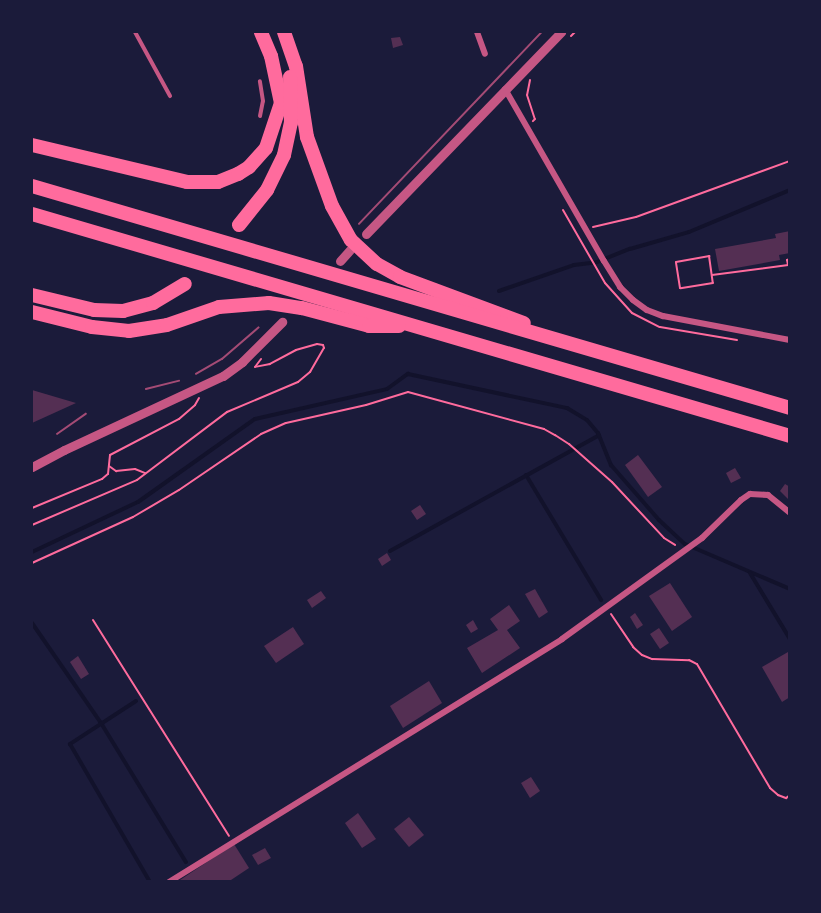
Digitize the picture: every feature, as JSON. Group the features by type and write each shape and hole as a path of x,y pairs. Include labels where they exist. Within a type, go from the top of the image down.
{"highway":[{"path":"34,144 187,182 218,182 238,174 249,167 266,148 281,102 271,56 261,32"},
{"path":"282,32 296,66 307,137 332,206 351,240 383,268 417,285 494,310 572,344"},
{"path":"239,225 272,181 289,135 290,69 282,32"},
{"path":"32,186 789,408"},
{"path":"32,214 789,436"},
{"path":"32,295 94,310 123,311 153,303 185,284"},
{"path":"32,312 92,327 129,331 167,325 219,307 243,304 290,306 369,326 415,326"}],"street":[{"path":"477,32 485,54"},
{"path":"366,234 561,32"},
{"path":"505,89 610,271 633,300 655,314 789,340"},
{"path":"340,261 350,250"},
{"path":"32,467 64,450 199,389 237,367 282,322"},
{"path":"169,882 562,639 702,538 750,494 768,495 789,513"}],"lane":[{"path":"135,32 170,96"},
{"path":"260,81 263,101 260,116"}],"path":[{"path":"565,42 575,32"},
{"path":"532,76 527,95 535,119"},
{"path":"585,229 636,217 789,161"},
{"path":"576,233 597,270"},
{"path":"709,256 712,275 714,282 680,288 676,262 709,256"},
{"path":"712,275 788,265 787,260 789,260"},
{"path":"32,525 136,480 227,412 298,382 310,372 324,345 317,344 296,350 270,364 255,367 266,352"},
{"path":"32,508 102,479 108,474 110,455 164,427 195,405 199,389"},
{"path":"32,563 47,554 133,517 208,472 261,434 286,423 366,405 408,392 549,432 569,444 612,482 664,538 685,551"},
{"path":"109,466 116,471 135,469 145,473"},
{"path":"606,607 633,647 642,655 652,659 689,660 697,664 770,788 786,798 789,795"},
{"path":"93,620 232,841"}],"building":[{"path":"400,37 403,45 393,48 391,38"},
{"path":"790,231 790,253 779,255 780,260 719,271 715,249 776,238 775,234"},
{"path":"32,390 76,403 32,423"},
{"path":"638,455 662,487 648,497 625,465"},
{"path":"735,468 741,478 731,483 726,473"},
{"path":"785,484 790,487 788,499 780,491"},
{"path":"420,505 426,514 417,520 411,511"},
{"path":"387,553 391,560 382,566 378,559"},
{"path":"670,583 692,617 672,631 649,596"},
{"path":"535,589 548,612 539,618 525,594"},
{"path":"321,591 326,598 312,608 307,600"},
{"path":"509,605 520,621 507,630 520,648 482,673 467,648 498,630 490,619"},
{"path":"635,613 643,625 637,629 630,617"},
{"path":"473,620 478,629 471,633 466,625"},
{"path":"293,627 304,644 276,663 264,646"},
{"path":"659,628 669,643 660,649 650,634"},
{"path":"788,652 790,697 782,702 762,667"},
{"path":"78,656 89,674 81,679 70,662"},
{"path":"429,681 442,703 403,728 390,706"},
{"path":"531,777 540,791 530,798 521,783"},
{"path":"358,813 376,839 362,848 345,823"},
{"path":"409,817 424,835 409,847 394,829"},
{"path":"234,844 249,868 228,882 177,882"},
{"path":"265,848 271,858 258,865 252,855"}],"waterway":[{"path":"499,291 574,265 597,262 630,249 689,232 790,190"},
{"path":"32,552 138,502 255,419 387,389 408,374 567,408 587,420 598,433 611,465 659,520 685,544 790,589"},
{"path":"390,551 599,435"},
{"path":"526,475 601,600"},
{"path":"750,573 790,639"},
{"path":"32,623 101,723 186,862"},
{"path":"136,701 70,744 150,882"}],"tram line":[{"path":"359,224 542,32"},
{"path":"196,374 222,359 258,328"},
{"path":"146,389 179,381"},
{"path":"57,434 86,414"}]}
